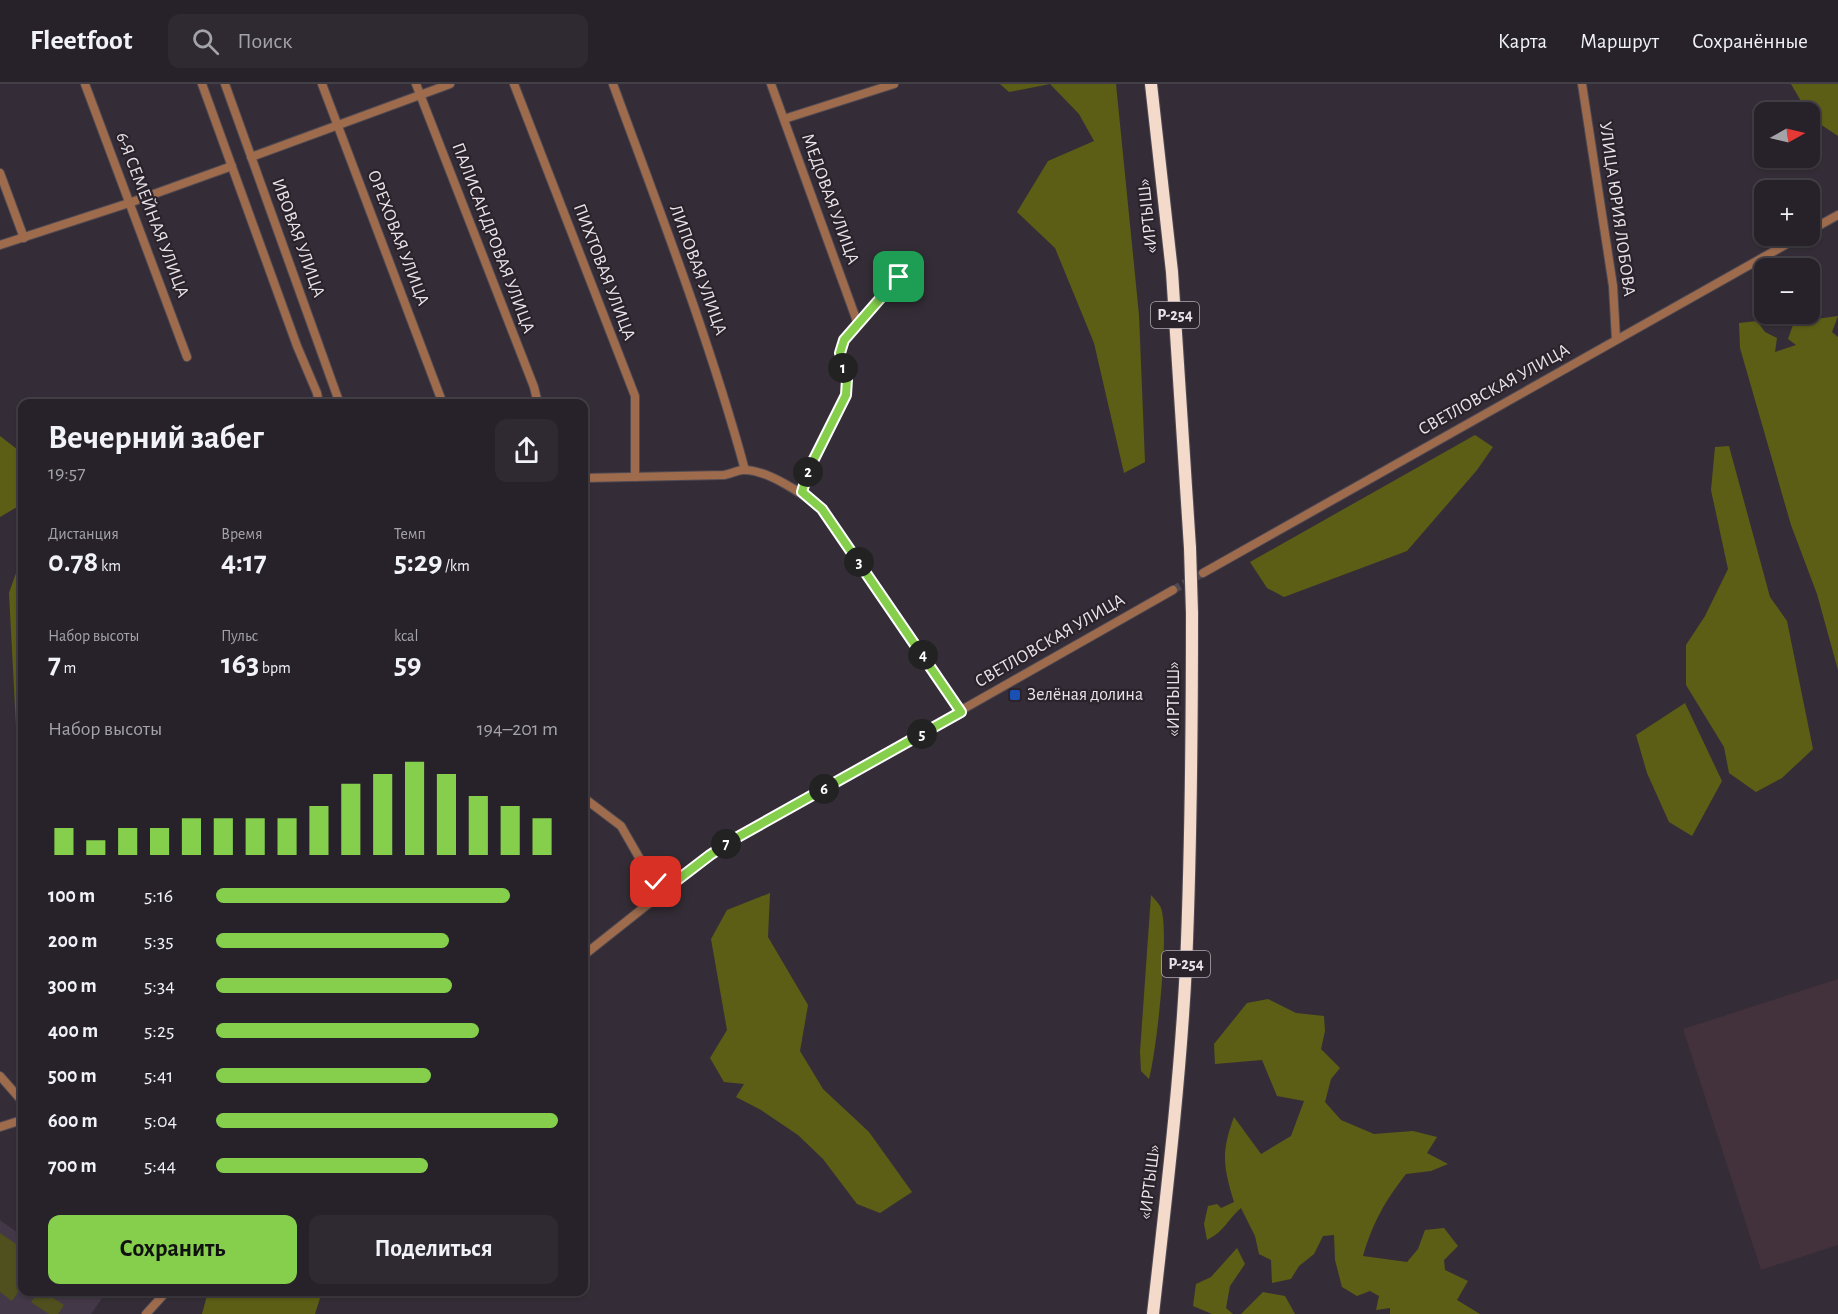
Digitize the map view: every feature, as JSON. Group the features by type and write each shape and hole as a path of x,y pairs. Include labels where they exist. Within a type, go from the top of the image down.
{"highway":[{"name":"«ИРТЫШ»","path":"1151,84 1172,272 1190,548 1192,613 1186,967 1173,1146 1152,1314"}],"street":[{"name":"6-Я СЕМЕЙНАЯ УЛИЦА","path":"85,84 187,357"},
{"name":"ИВОВАЯ УЛИЦА","path":"202,84 318,399"},
{"name":"ИВОВАЯ УЛИЦА","path":"225,84 338,399"},
{"name":"ОРЕХОВАЯ УЛИЦА","path":"322,84 441,399"},
{"name":"ПАЛИСАНДРОВАЯ УЛИЦА","path":"416,84 537,399"},
{"path":"251,157 450,84"},
{"name":"ПИХТОВАЯ УЛИЦА","path":"514,84 635,396 635,477"},
{"name":"ЛИПОВАЯ УЛИЦА","path":"613,84 699,318 745,470"},
{"name":"МЕДОВАЯ УЛИЦА","path":"771,84 858,324"},
{"path":"784,119 894,84"},
{"name":"УЛИЦА ЮРИЯ ЛОБОВА","path":"1582,84 1614,286 1617,339"},
{"path":"0,245 129,203 232,166"},
{"path":"0,174 24,238"},
{"path":"1820,225 1838,215"},
{"name":"СВЕТЛОВСКАЯ УЛИЦА","path":"1203,573 1783,246"},
{"path":"802,492 808,471 846,395 847,379 840,353 844,340 899,277"},
{"path":"588,478 724,475 745,470 802,492 822,509 961,712"},
{"name":"СВЕТЛОВСКАЯ УЛИЦА","path":"588,952 663,891 736,838 1173,590"},
{"path":"588,801 621,826 644,866 663,891"},
{"path":"0,1076 18,1096"},
{"path":"0,1127 18,1121"},
{"path":"146,1314 162,1296"}],"shaded area":[{"path":"1000,84 1050,84 1009,92"},
{"path":"1050,84 1116,84 1139,315 1145,462 1124,473 1094,343 1055,248 1017,212 1048,161 1094,141 1079,114"},
{"path":"1791,84 1838,84 1838,136 1820,124 1820,102 1802,102"},
{"path":"1838,316 1832,332 1838,337 1838,670 1817,594 1791,525 1740,348 1739,323 1754,321 1754,324 1759,324 1765,332 1777,338 1775,352 1796,345 1788,339 1793,324 1820,324 1820,318"},
{"path":"1475,435 1493,447 1477,470 1407,551 1284,597 1267,588 1250,562"},
{"path":"0,436 18,450 18,509 17,507 0,517"},
{"path":"1729,446 1770,597 1787,621 1813,749 1782,778 1756,792 1729,773 1724,747 1686,685 1686,645 1705,616 1728,569 1711,490 1715,447"},
{"path":"18,567 18,726 16,726 9,593"},
{"path":"1685,703 1722,781 1692,836 1669,822 1647,773 1636,735"},
{"path":"770,893 768,937 808,1005 800,1051 823,1089 869,1132 912,1192 880,1213 857,1204 823,1159 798,1135 761,1110 736,1097 744,1084 724,1082 710,1058 727,1030 711,939 727,910"},
{"path":"1151,895 1160,906 1164,937 1158,1019 1149,1079 1141,1071 1140,1052"},
{"path":"1838,979 1838,1245 1761,1270 1683,1029"},
{"path":"1268,999 1296,1013 1324,1016 1325,1031 1321,1049 1340,1068 1331,1079 1325,1102 1341,1120 1374,1134 1413,1131 1437,1137 1427,1153 1448,1164 1431,1171 1406,1174 1380,1212 1363,1256 1407,1262 1418,1249 1425,1230 1444,1228 1458,1246 1444,1260 1445,1270 1468,1281 1457,1300 1480,1314 1390,1314 1390,1308 1376,1310 1379,1296 1370,1291 1357,1296 1342,1287 1335,1260 1334,1235 1323,1236 1314,1254 1299,1266 1291,1279 1272,1283 1271,1260 1259,1254 1255,1236 1241,1208 1218,1233 1207,1240 1204,1224 1208,1206 1217,1204 1221,1208 1234,1202 1226,1169 1225,1150 1234,1117 1261,1154 1291,1136 1304,1101 1277,1096 1262,1060 1215,1064 1214,1044 1247,1003"},
{"path":"0,1220 18,1233 18,1296 104,1296 91,1314 0,1314"},
{"path":"0,1233 18,1245 18,1292 12,1301 0,1292"},
{"path":"1237,1248 1245,1264 1230,1286 1226,1308 1233,1314 1212,1314 1193,1306 1196,1284 1211,1277"},
{"path":"1263,1292 1285,1296 1295,1314 1241,1314"},
{"path":"36,1296 50,1296 64,1305 58,1314 49,1314 31,1302"},
{"path":"207,1296 321,1296 315,1314 202,1314"}],"tunnel":[{"path":"1173,590 1203,573"}],"place":[{"name":"Зелёная долина","path":"1015,695"}],"route":[{"path":"656,882 663,891 736,838 961,712 822,509 802,492 808,471 846,395 847,379 840,353 844,340 899,277"}]}
